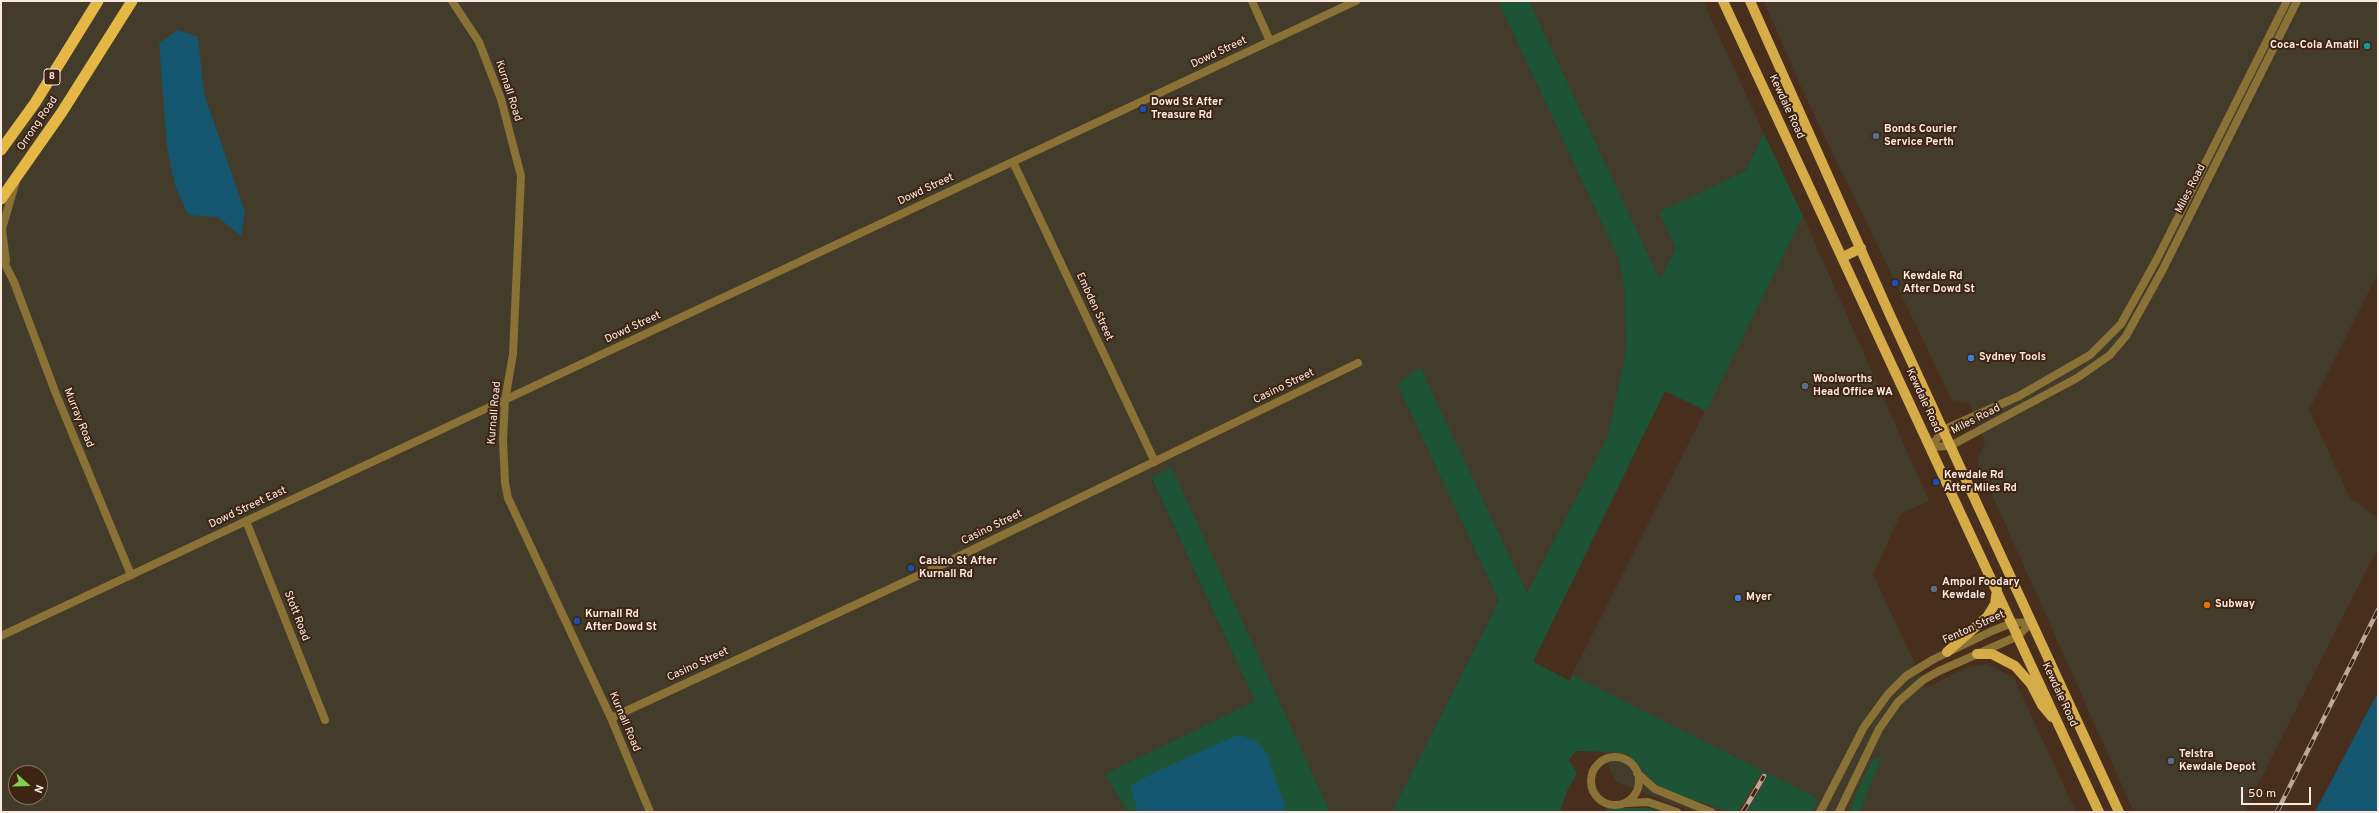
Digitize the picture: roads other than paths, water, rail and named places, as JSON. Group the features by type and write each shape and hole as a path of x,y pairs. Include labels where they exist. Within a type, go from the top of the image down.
{"highway":[{"name":"Orrong Road","path":"1,150 35,103 98,1"},
{"name":"Orrong Road","path":"1,199 66,106 132,1"}],"main road":[{"name":"Kewdale Road","path":"1723,1 2099,812"},
{"name":"Kewdale Road","path":"1750,1 1950,446 2119,812"},
{"path":"1843,257 1861,248"},
{"path":"1947,652 1987,617 1994,604 1997,590"},
{"path":"1977,654 1992,654 2015,666 2028,680 2042,705 2060,726"}],"street":[{"name":"Kurnall Road","path":"452,1 480,42 501,99 521,176 513,354 505,400 503,440 505,483 508,498 611,718 650,812"},
{"path":"1252,1 1270,42"},
{"name":"Dowd Street","path":"505,400 1356,1"},
{"name":"Miles Road","path":"1931,448 1943,430 2019,396 2073,366 2105,342 2121,324 2161,252 2286,1"},
{"name":"Miles Road","path":"1931,448 1950,446 2023,408 2094,368 2126,336 2165,264 2297,1"},
{"name":"Embden Street","path":"1013,162 1155,462"},
{"name":"Murray Road","path":"8,268 2,229 19,174"},
{"name":"Murray Road","path":"1,256 8,268 56,394 131,576"},
{"name":"Casino Street","path":"611,718 1155,462 1358,363"},
{"name":"Dowd Street East","path":"1,636 505,400"},
{"name":"Stott Road","path":"246,521 324,720"},
{"path":"1838,812 1879,729 1898,702 1923,680 2018,636 2032,622"},
{"name":"Fenton Street","path":"1820,812 1861,733 1878,707 1906,676 1947,652 2012,623 2032,622"},
{"path":"1677,812 1648,802 1608,804 1596,797 1591,785 1592,772 1601,761 1615,757 1628,761 1637,773 1656,789 1711,812"},
{"path":"1624,803 1630,799 1638,787 1637,773"}],"water":[{"path":"178,30 198,37 204,94 245,212 241,236 218,217 188,215 175,185 167,147 159,43"},
{"path":"2378,692 2378,812 2315,812"},
{"path":"1238,735 1257,741 1267,755 1287,812 1138,812 1130,786 1155,772"}],"railway":[{"path":"2277,812 2378,610"},
{"path":"1743,812 1764,776"}],"place":[{"name":"Coca-Cola Amatil","path":"2367,46"},
{"name":"Dowd St After Treasure Rd","path":"1143,109"},
{"name":"Bonds Courier Service Perth","path":"1876,136"},
{"name":"Kewdale Rd After Dowd St","path":"1895,283"},
{"name":"Sydney Tools","path":"1971,358"},
{"name":"Woolworths Head Office WA","path":"1805,386"},
{"name":"Kewdale Rd After Miles Rd","path":"1936,482"},
{"name":"Casino St After Kurnall Rd","path":"911,568"},
{"name":"Ampol Foodary Kewdale","path":"1934,589"},
{"name":"Myer","path":"1738,598"},
{"name":"Subway","path":"2207,605"},
{"name":"Kurnall Rd After Dowd St","path":"577,621"},
{"name":"Telstra Kewdale Depot","path":"2171,761"}]}
